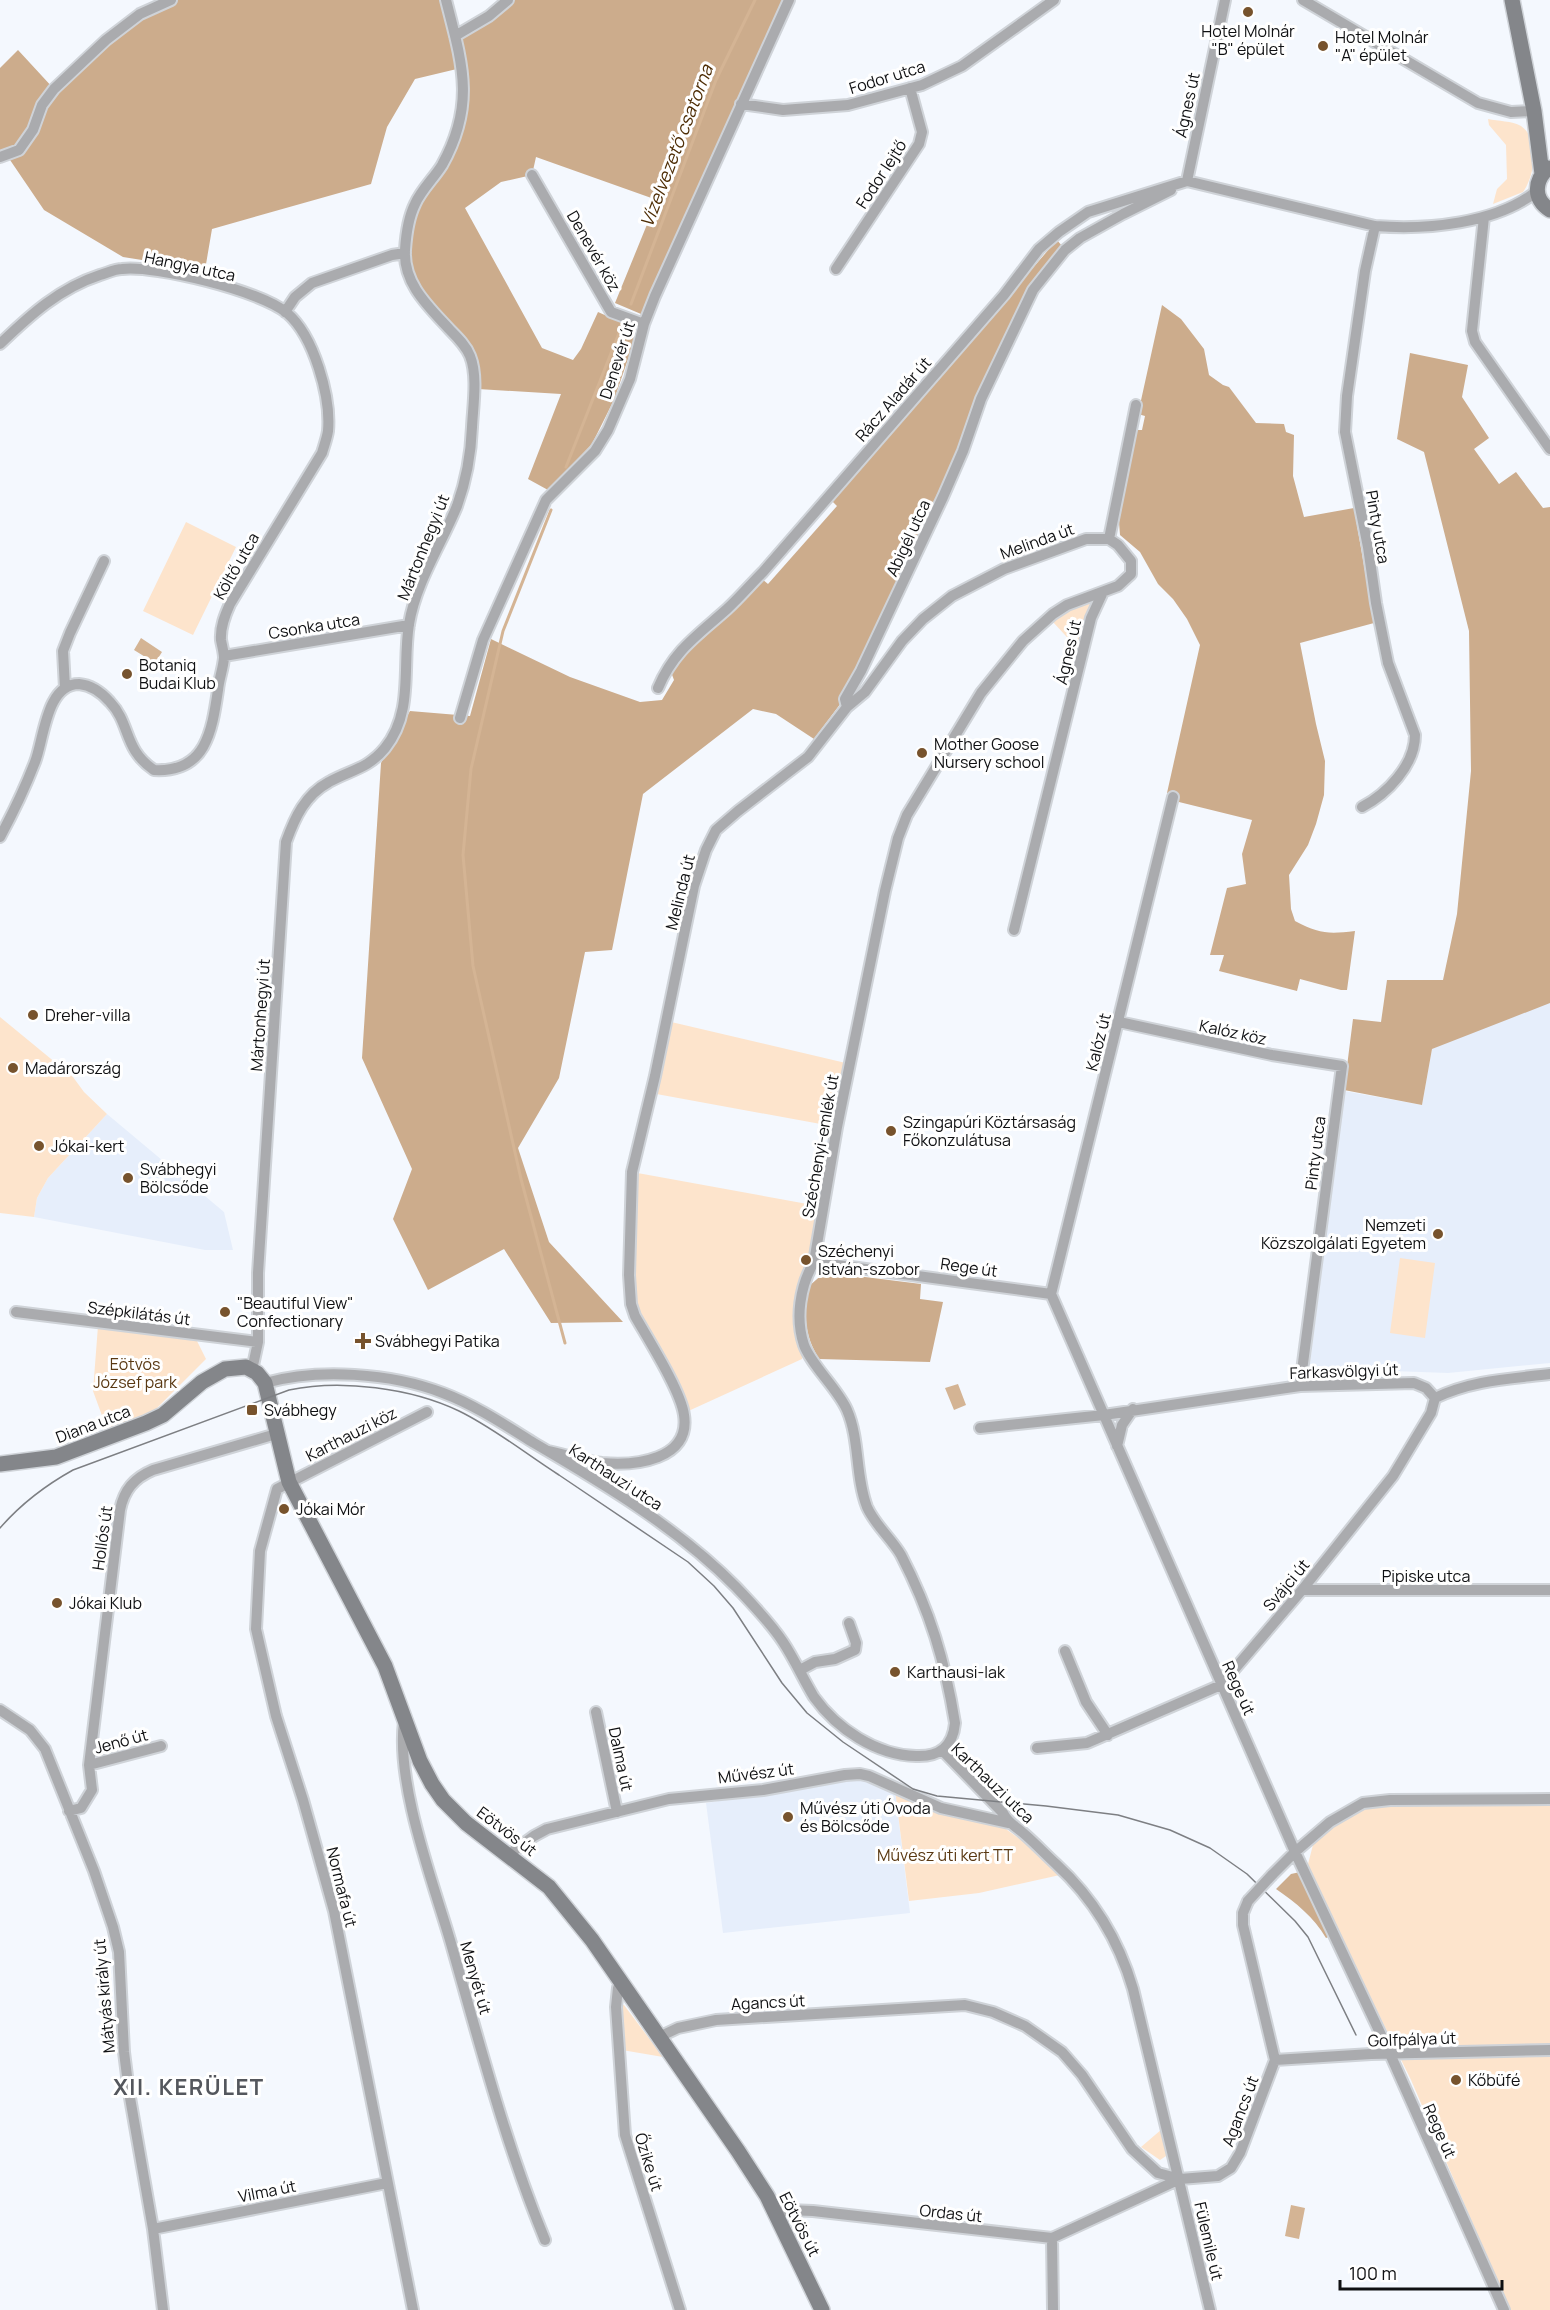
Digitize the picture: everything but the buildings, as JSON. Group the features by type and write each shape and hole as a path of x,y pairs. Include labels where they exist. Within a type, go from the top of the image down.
{"street":[{"path":"0,157 19,150 33,130 42,105 54,89 106,40 140,14 171,0"},
{"name":"Mártonhegyi út","path":"258,1342 258,1273 286,842 294,819 308,799 329,782 356,771 371,761 385,748 397,729 401,719 408,672 409,625 425,574 456,507 466,479 472,429 471,358 467,350 421,298 412,284 405,253 407,230 415,203 442,164 461,118 465,86 446,0"},
{"path":"455,36 489,16 508,0"},
{"name":"Denevér út","path":"460,718 483,640 546,500 595,451 608,430 630,378 655,296 789,0"},
{"name":"Fodor utca","path":"741,104 783,110 848,105 922,85 962,66 1054,0"},
{"name":"Ágnes út","path":"1187,181 1225,0"},
{"path":"1303,0 1478,103 1511,112 1534,111"},
{"path":"1187,181 1375,226 1401,228 1484,217 1515,206 1537,191 1546,170 1537,137 1512,0"},
{"name":"Fodor lejtő","path":"837,269 919,144 922,132 910,88"},
{"path":"1537,137 1550,151"},
{"name":"Denevér köz","path":"532,175 611,312 645,324"},
{"name":"Abigél utca","path":"847,707 845,699 870,653 939,507 963,451 981,399 1033,290 1065,250 1101,226 1187,181"},
{"name":"Rácz Aladár út","path":"658,688 664,673 677,654 729,607 763,572 1004,295 1039,249 1088,212 1187,181"},
{"path":"1537,191 1548,209"},
{"path":"1515,206 1548,209"},
{"path":"1484,217 1472,331 1475,342 1550,449"},
{"name":"Pinty utca","path":"1362,807 1375,800 1404,768 1413,752 1416,735 1388,663 1345,432 1347,396 1365,272 1375,226"},
{"path":"285,312 295,297 312,283 392,255 405,253"},
{"name":"Hangya utca","path":"0,344 47,301 87,280 120,269 153,271 205,281 231,288 285,312"},
{"name":"Költő utca","path":"65,688 86,685 104,696 113,705 136,755 154,770 178,768 191,761 201,751 209,737 224,656 221,637 223,621 230,604 322,453 328,432 327,399 316,360 303,334 285,312"},
{"path":"1103,592 1119,586 1131,574 1131,561 1128,555 1109,539 1136,405"},
{"name":"Melinda út","path":"548,1451 602,1463 656,1458 675,1449 685,1429 684,1413 676,1392 635,1316 631,1304 629,1249 632,1172 655,1076 694,886 706,850 716,830 808,756 847,707 865,692 892,653 913,629 952,596 1004,569 1051,551 1086,539 1109,539"},
{"path":"0,837 36,760 53,701 65,688 63,651 104,561"},
{"name":"Ágnes út","path":"1014,930 1091,618 1103,592"},
{"name":"Széchenyi-emlék út","path":"942,1750 954,1735 955,1723 936,1636 908,1569 894,1543 872,1517 866,1504 854,1434 846,1409 804,1346 800,1310 806,1275 814,1262 837,1127 883,902 898,838 907,815 981,693 1010,656 1053,614 1083,598 1103,592"},
{"name":"Csonka utca","path":"224,656 409,625"},
{"name":"Kalóz út","path":"1051,1294 1173,797"},
{"name":"Kalóz köz","path":"1119,1022 1272,1055 1342,1066"},
{"name":"Pinty utca","path":"1300,1386 1342,1066"},
{"name":"Rege út","path":"814,1262 1051,1294 1295,1852 1390,2054 1504,2310"},
{"name":"Szépkilátás út","path":"16,1312 258,1342"},
{"path":"258,1342 252,1370 265,1383"},
{"name":"Diana utca","path":"0,1464 39,1460 70,1452 163,1415 202,1382 225,1369 246,1367 252,1370"},
{"name":"Karthauzi utca","path":"265,1383 323,1373 406,1382 443,1393 488,1415 659,1523 713,1565 774,1630 824,1709 849,1731 878,1748 903,1756 922,1757 942,1750 1003,1813 1009,1824 1028,1837 1080,1889 1117,1946 1133,1989 1180,2179"},
{"path":"1435,1398 1475,1382 1550,1374"},
{"name":"Eötvös út","path":"265,1383 289,1482 385,1666 420,1761 443,1800 466,1823 549,1887 566,1906 623,1984 738,2151 777,2214 822,2310"},
{"name":"Farkasvölgyi út","path":"980,1428 1104,1415 1300,1386 1414,1383 1426,1388 1435,1398"},
{"name":"Svájci út","path":"1037,1748 1087,1743 1221,1685 1302,1590 1393,1476 1431,1413 1435,1398"},
{"path":"1117,1446 1122,1425 1133,1409"},
{"name":"Karthauzi köz","path":"289,1482 427,1412"},
{"name":"Hollós út","path":"69,1811 81,1808 92,1790 89,1765 120,1510 126,1492 132,1482 142,1474 276,1434"},
{"name":"Normafa út","path":"289,1482 277,1489 265,1528 257,1583 256,1629 276,1716 303,1800 334,1911 413,2310"},
{"name":"Pipiske utca","path":"1302,1590 1550,1590"},
{"path":"800,1670 815,1662 835,1659 855,1650 856,1643 849,1623"},
{"path":"1065,1651 1086,1702 1108,1735"},
{"name":"Mátyás király út","path":"0,1710 30,1730 41,1743 98,1882 113,1927 119,1952 124,2052 129,2092 153,2229 163,2310"},
{"name":"Dalma út","path":"596,1712 617,1812"},
{"name":"Menyét út","path":"404,1718 401,1741 411,1803 501,2113 528,2199 545,2240"},
{"name":"Jenő út","path":"89,1765 161,1746"},
{"name":"Művész út","path":"508,1855 547,1829 617,1812 691,1795 763,1790 860,1774 895,1786 941,1808 1009,1824"},
{"name":"Agancs út","path":"659,2037 678,2028 716,2020 965,2005 993,2012 1025,2026 1062,2052 1082,2075 1132,2149 1158,2173 1180,2179 1218,2176 1231,2168 1240,2152 1275,2060 1243,1925 1243,1913 1248,1901 1295,1852 1330,1822 1363,1803 1390,1800 1550,1799"},
{"name":"Őzike út","path":"623,1984 618,1988 616,2007 625,2135 680,2310"},
{"name":"Golfpálya út","path":"1275,2060 1390,2054 1550,2050"},
{"path":"1053,2310 1052,2238 1180,2179"},
{"name":"Fülemile út","path":"1180,2179 1210,2310"},
{"name":"Vilma út","path":"153,2229 387,2183"},
{"name":"Ordas út","path":"777,2214 788,2210 813,2211 1052,2238"}],"shaded area":[{"path":"171,0 446,0 455,35 508,0 789,0 641,314 615,303 657,200 536,157 532,175 501,182 465,208 542,348 573,360 581,349 598,312 638,330 614,400 592,444 548,490 528,479 561,394 478,389 475,352 461,341 421,298 405,253 415,203 442,164 461,118 461,68 415,79 387,127 371,184 212,229 205,270 123,257 44,210 8,157 0,164 0,68 18,50 54,89 106,40"},
{"path":"1057,240 1062,246 1041,271 1013,317 990,374 973,404 957,455 847,695 814,739 776,714 753,709 643,794 612,950 585,952 559,1078 518,1148 549,1242 623,1322 551,1323 504,1249 428,1290 393,1219 412,1169 362,1058 381,763 410,711 470,716 491,639 570,677 640,702 662,700 674,680 671,672 676,663 731,613 762,579 768,584 837,506 831,500"},
{"path":"1162,305 1181,319 1204,349 1209,375 1229,387 1256,423 1284,424 1286,432 1294,435 1293,476 1304,517 1354,508 1374,623 1300,643 1325,761 1324,795 1308,845 1289,875 1291,909 1295,921 1324,932 1355,931 1347,990 1300,979 1297,991 1219,971 1224,955 1210,955 1227,888 1246,884 1242,854 1252,820 1179,802 1178,795 1167,793 1200,645 1187,619 1173,599 1158,584 1140,552 1120,535 1119,522 1135,430 1142,430 1145,416 1138,414"},
{"path":"1410,353 1468,365 1462,397 1489,438 1474,449 1499,484 1516,472 1543,508 1550,507 1550,1003 1432,1049 1422,1105 1344,1090 1353,1019 1381,1022 1387,980 1443,980 1457,914 1471,771 1469,631 1424,452 1397,439"},
{"path":"141,638 162,652 155,663 134,650"},
{"name":"Nemzeti Közszolgálati Egyetem","path":"1550,992 1550,1363 1448,1373 1309,1372 1344,1091 1422,1105 1432,1049"},
{"path":"107,1114 224,1212 233,1250 205,1250 34,1217 37,1198 48,1178"},
{"path":"825,1272 921,1284 920,1299 943,1302 930,1362 819,1359 810,1342 806,1324 806,1307 808,1287"},
{"path":"958,1384 966,1405 954,1410 945,1388"},
{"path":"858,1779 895,1790 910,1913 723,1933 706,1803"},
{"path":"1300,1872 1331,1936 1326,1938 1304,1911 1276,1889 1291,1874"},
{"path":"1291,2205 1305,2208 1299,2239 1285,2236"}],"green space":[{"path":"1488,119 1521,126 1531,140 1534,158 1533,168 1523,192 1493,204 1497,189 1507,179 1506,145 1489,125"},
{"path":"186,522 236,547 193,635 143,611"},
{"path":"1087,601 1091,604 1081,643 1076,647 1053,622 1063,613"},
{"name":"Jókai-kert","path":"0,1017 73,1077 84,1092 107,1114 48,1178 37,1198 34,1217 0,1213"},
{"path":"667,1021 850,1064 837,1127 651,1093"},
{"path":"632,1172 824,1207 803,1286 804,1346 802,1359 684,1413 635,1316"},
{"path":"1400,1258 1435,1263 1425,1338 1390,1333"},
{"name":"Eötvös József park","path":"98,1326 197,1341 206,1359 155,1410 108,1432 93,1391"},
{"name":"Művész úti kert TT","path":"895,1790 1003,1827 1024,1842 1060,1875 979,1893 909,1901"},
{"path":"1550,1802 1550,2310 1510,2310 1411,2080 1307,1868 1314,1841 1345,1817 1370,1805"},
{"path":"624,2005 663,2057 622,2050 620,2006"},
{"path":"1162,2129 1169,2154 1160,2160 1141,2147"}],"waterway":[{"name":"Vízelvezető csatorna","path":"631,304 716,80 755,0"},
{"name":"Vízelvezető csatorna","path":"566,467 621,328"},
{"path":"551,510 503,631 471,769 463,855 473,966 521,1179 565,1343"}],"tram line":[{"path":"0,1528 34,1496 73,1470 289,1390 331,1385 353,1386 398,1391 440,1403 497,1433 688,1562 714,1586 733,1608 782,1683 807,1713 843,1742 913,1789 937,1796 1118,1815 1170,1830 1210,1848 1247,1874 1308,1937 1356,2035"}],"place":[{"name":"Hotel Molnár \"B\" épület","path":"1248,12"},
{"name":"Hotel Molnár \"A\" épület","path":"1323,46"},
{"name":"Botaniq Budai Klub","path":"127,674"},
{"name":"Mother Goose Nursery school","path":"922,753"},
{"name":"Dreher-villa","path":"33,1015"},
{"name":"Madárország","path":"13,1068"},
{"name":"Szingapúri Köztársaság Főkonzulátusa","path":"891,1131"},
{"name":"Jókai-kert","path":"39,1146"},
{"name":"Svábhegyi Bölcsőde","path":"128,1178"},
{"name":"Nemzeti Közszolgálati Egyetem","path":"1438,1234"},
{"name":"Széchenyi István-szobor","path":"806,1260"},
{"name":"\"Beautiful View\" Confectionary","path":"225,1312"},
{"name":"Svábhegyi Patika","path":"363,1341"},
{"name":"Svábhegy","path":"252,1410"},
{"name":"Jókai Mór","path":"284,1509"},
{"name":"Jókai Klub","path":"57,1603"},
{"name":"Karthausi-lak","path":"895,1672"},
{"name":"Művész úti Óvoda és Bölcsőde","path":"788,1817"},
{"name":"Kőbüfé","path":"1456,2080"}],"district":[{"name":"XII. KERÜLET","path":"189,2087"}]}
